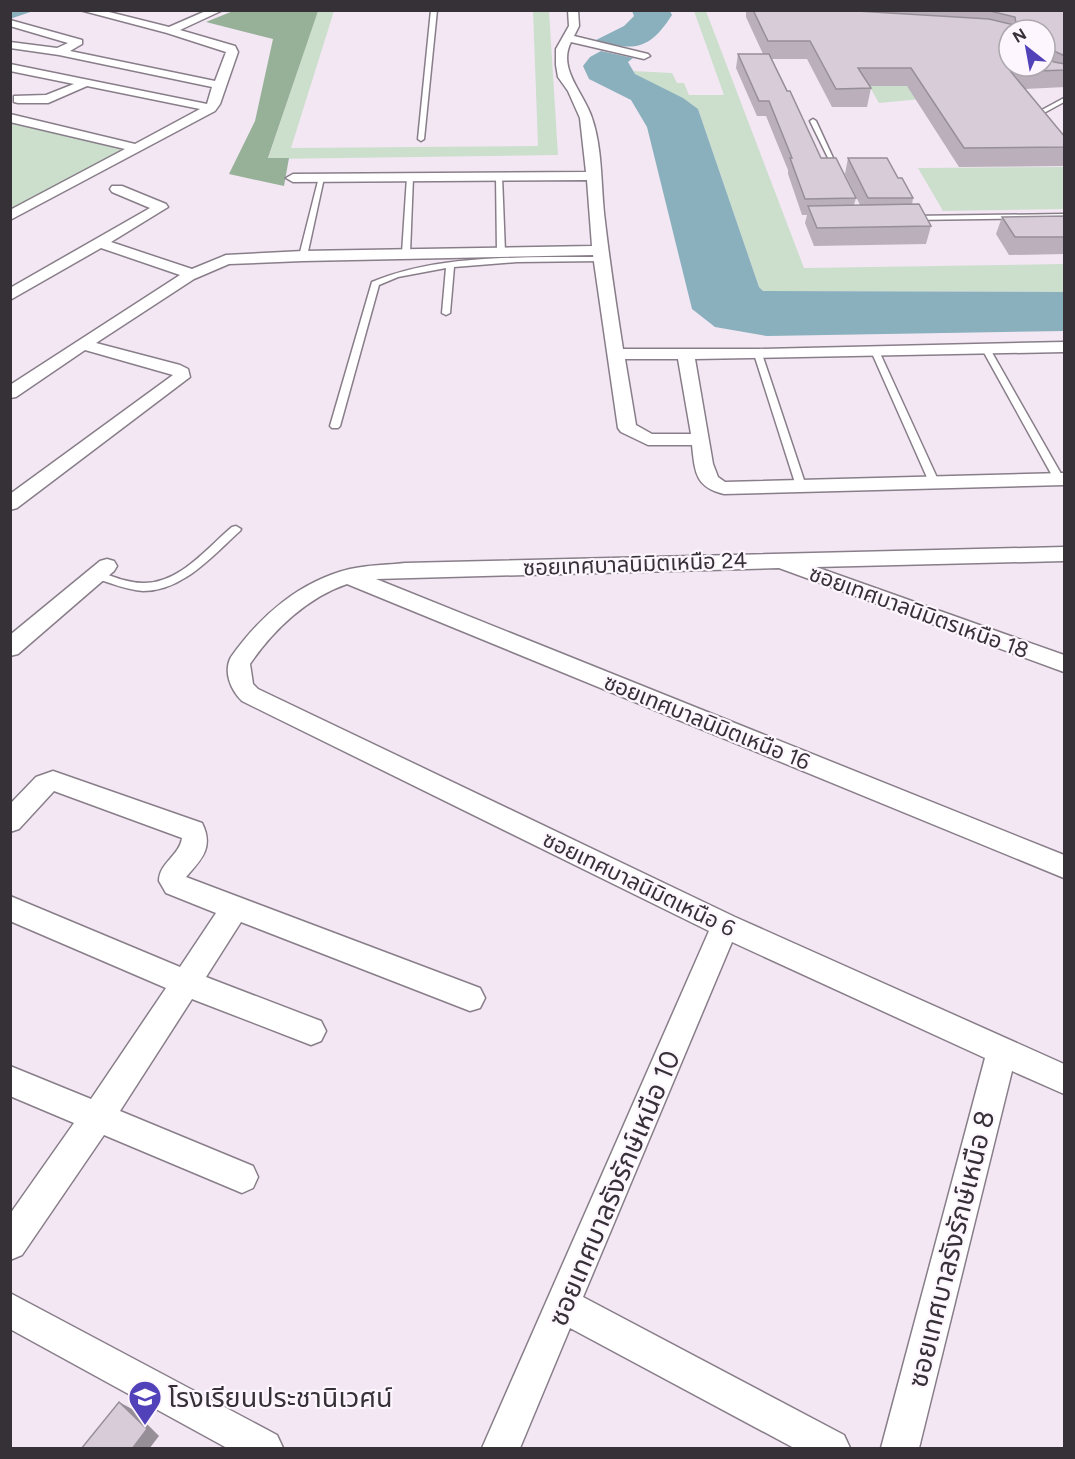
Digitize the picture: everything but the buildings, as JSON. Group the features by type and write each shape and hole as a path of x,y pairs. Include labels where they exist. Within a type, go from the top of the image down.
{"street":[{"path":"10,216 211,108 232,52 231,48 170,30 85,10"},
{"path":"170,30 218,10"},
{"path":"573,10 574,26 562,49 562,65 564,77 574,91 586,118 601,254 627,428 648,439 701,440"},
{"path":"10,23 78,42 59,52"},
{"path":"568,38 644,56"},
{"path":"10,45 59,52 219,85"},
{"path":"10,67 211,108"},
{"path":"18,99 48,99 85,83"},
{"path":"108,99 128,92"},
{"path":"10,118 137,148"},
{"path":"293,178 594,176"},
{"path":"10,295 161,207 117,189"},
{"path":"99,243 186,272 189,276"},
{"path":"10,393 189,276 226,260 405,253 601,254"},
{"path":"10,504 182,373 82,344"},
{"path":"615,354 758,354 1065,347"},
{"path":"686,354 706,479 712,486 724,488 1062,479"},
{"name":"ซอยเทศบาลนิมิตเหนือ 24","path":"239,663 260,636 313,589 349,576 405,570 1065,554"},
{"name":"ซอยเทศบาลนิมิตรเหนือ 18","path":"774,560 1065,664"},
{"path":"10,648 102,571"},
{"name":"ซอยเทศบาลนิมิตเหนือ 16","path":"349,576 1065,867"},
{"name":"ซอยเทศบาลนิมิตเหนือ 6","path":"239,663 242,687 250,695 724,926 1065,1079"},
{"path":"10,822 45,784 53,781 194,831 197,836 196,843 172,875 172,881 176,885 470,998"},
{"path":"10,908 186,983 311,1031"},
{"path":"10,1243 97,1118 236,908"},
{"name":"ซอยเทศบาลรังรักษ์เหนือ 10","path":"501,1449 564,1306 724,926"},
{"name":"ซอยเทศบาลรังรักษ์เหนือ 8","path":"900,1449 1002,1050"},
{"path":"10,1081 242,1177"},
{"path":"564,1306 831,1449"},
{"path":"12,1314 264,1449"}],"lane":[{"path":"422,139 434,10"},
{"path":"1044,125 1037,117 1040,113 1065,100"},
{"path":"813,121 842,179"},
{"path":"499,176 501,252"},
{"path":"405,253 410,177"},
{"path":"303,256 321,178"},
{"path":"909,218 1065,216"},
{"path":"335,426 375,284 388,277 450,266 601,254"},
{"path":"447,313 450,266"},
{"path":"986,349 1062,479"},
{"path":"875,351 934,482"},
{"path":"758,354 801,486"},
{"path":"102,571 134,586 159,586 183,573 236,530"}],"green space":[{"path":"318,10 334,11 291,148 538,146 533,11 549,11 558,155 268,159"},
{"path":"233,11 318,11 268,158 289,158 284,186 229,174 255,121 273,39 206,22"},
{"path":"694,11 706,11 804,268 1064,264 1064,292 763,291 759,287 698,109 633,71 672,73 677,83 684,83 689,95 724,95"},
{"path":"849,51 999,85 1007,91 879,103"},
{"path":"11,115 126,150 11,213"},
{"path":"1064,167 1064,209 943,211 918,168"}],"water":[{"path":"632,11 670,11 672,15 655,36 639,45 620,46 594,41 624,26 634,16"},
{"path":"601,51 633,58 628,62 635,74 683,98 698,109 759,287 763,291 1064,292 1064,331 767,336 715,327 692,309 647,127 631,100 589,79 583,66 590,57"}],"waterway":[{"path":"10,16 31,10"}],"place":[{"name":"โรงเรียนประชานิเวศน์","path":"145,1426"}]}
